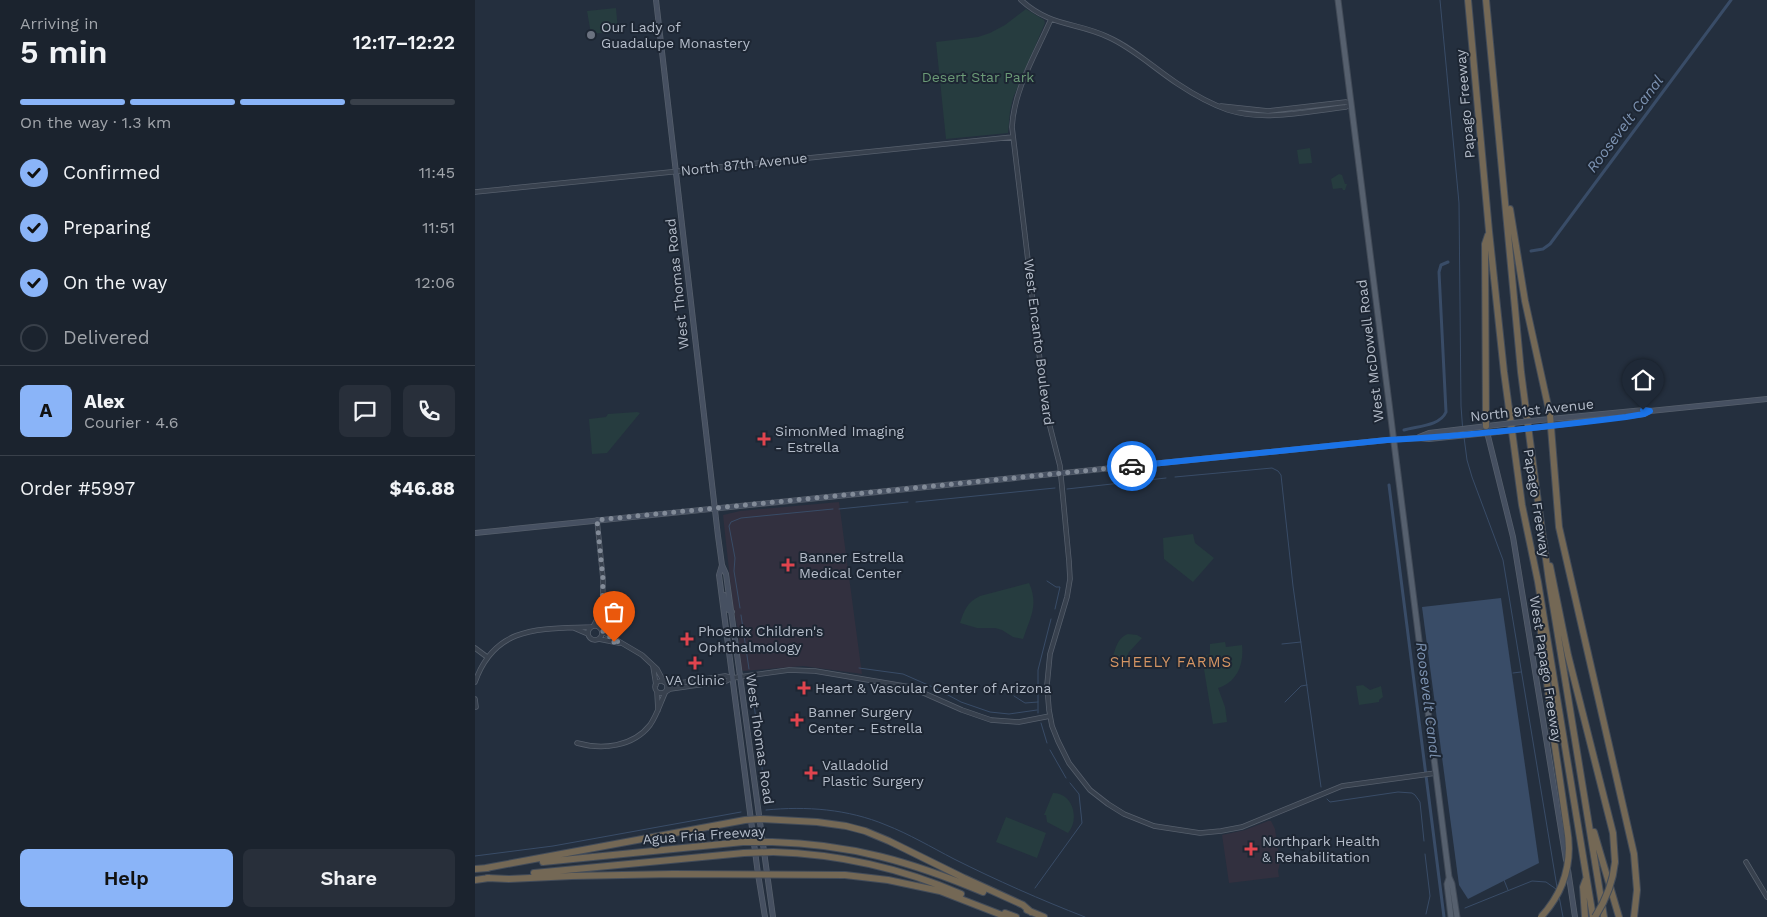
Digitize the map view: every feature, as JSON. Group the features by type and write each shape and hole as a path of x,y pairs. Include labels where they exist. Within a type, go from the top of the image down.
{"highway":[{"name":"Papago Freeway","path":"1468,0 1504,372 1522,504 1538,582 1594,917"},
{"name":"Papago Freeway","path":"1486,0 1521,372 1549,581 1604,917"},
{"path":"1503,170 1525,301 1551,422 1559,527 1634,854 1637,890 1634,917"},
{"path":"1487,430 1485,244 1489,231"},
{"path":"1544,545 1554,580 1569,655 1613,833 1615,862 1611,886 1594,917"},
{"path":"1530,547 1569,848 1565,875 1557,895 1541,917"},
{"path":"486,868 751,819 817,822 846,826 889,840 1023,905 1031,912"},
{"path":"1589,822 1595,835 1619,917"},
{"name":"Agua Fria Freeway","path":"475,869 743,842 832,846 898,860 943,875 1043,917"},
{"name":"Agua Fria Freeway","path":"475,880 744,852 773,852 831,857 887,868 938,884 1016,917"},
{"path":"487,878 509,880 572,876 673,874 837,874 888,880 945,892 1007,917"},
{"path":"1585,917 1583,887 1586,878"}],"main road":[{"name":"West Thomas Road","path":"656,0 714,508 722,565 726,574 732,612 773,917"},
{"name":"West McDowell Road","path":"1338,0 1449,877 1452,884 1457,917"},
{"name":"North 91st Avenue","path":"475,533 1393,440 1472,435 1496,425 1541,420 1551,422 1644,414 1650,411 1767,399"},
{"name":"North 91st Avenue","path":"1418,438 1429,433 1471,428 1497,432 1541,426 1551,422"},
{"name":"West Papago Freeway","path":"1487,430 1513,537 1575,917"},
{"name":"West Thomas Road","path":"722,565 719,575 765,917"},
{"path":"721,590 728,611 732,612 728,619 727,631"},
{"path":"741,740 749,742"},
{"name":"West McDowell Road","path":"1449,877 1447,884 1451,917"}],"street":[{"path":"1021,0 1051,19 1116,40 1191,93 1221,106 1272,113 1346,107 1351,104"},
{"name":"West Encanto Boulevard","path":"1051,19 1016,100 1013,118 1013,137 1046,411 1061,474 1070,579 1065,605 1051,650 1047,692 1050,716 1058,741 1069,763 1090,790 1107,804 1124,814 1148,824 1185,831 1215,832 1242,827 1342,786 1436,773"},
{"name":"North 87th Avenue","path":"475,192 1013,137"},
{"path":"597,520 603,579 602,631 599,639"},
{"path":"588,634 602,610"},
{"path":"475,682 487,657 496,647 513,636 547,629 598,626 602,631 620,643 638,651 653,666 668,687 650,725 629,741 598,747 577,743"},
{"path":"574,628 588,634 593,640 599,639 620,643"},
{"path":"475,648 487,657"},
{"path":"653,666 658,710"},
{"path":"657,692 660,694 733,678 789,670 815,671 910,687 962,710 991,720 1010,722 1050,716"},
{"path":"656,684 661,681 675,683 725,676 733,678"},
{"path":"686,687 687,684 706,678"},
{"path":"475,699 476,707"},
{"path":"1746,862 1767,897"}],"shaded area":[{"name":"Banner Estrella Medical Center","path":"839,502 862,674 803,666 743,671 741,668 738,630 733,607 723,515 740,511"},
{"name":"Northpark Health & Rehabilitation","path":"1271,821 1275,829 1280,863 1279,877 1229,883 1222,835 1245,830"}],"green space":[{"path":"616,8 618,31 591,34 587,11"},
{"name":"Desert Star Park","path":"1026,9 1044,20 1045,23 1013,98 1008,133 946,139 936,42 978,37 990,33 1005,25"},
{"path":"1310,148 1312,163 1299,164 1297,150"},
{"path":"1339,174 1342,175 1345,184 1347,184 1345,190 1342,188 1333,189 1331,179"},
{"path":"640,413 607,453 592,454 589,419 606,417 608,414"},
{"path":"1193,534 1195,543 1214,558 1193,582 1164,559 1163,538"},
{"path":"1029,583 1032,591 1033,605 1031,618 1023,639 1013,637 995,628 977,628 960,623 967,607 976,598"},
{"path":"1128,634 1137,635 1142,638 1129,652 1122,667 1113,665 1111,663 1116,646"},
{"path":"1225,642 1226,647 1242,645 1241,665 1235,677 1218,688 1225,707 1227,722 1213,724 1202,657 1210,654 1210,644"},
{"path":"1363,685 1370,690 1381,686 1383,697 1379,702 1359,705 1356,686"},
{"path":"1053,793 1065,797 1073,808 1074,821 1068,833 1047,822 1046,815 1044,815"},
{"path":"1006,817 1046,833 1037,858 996,842"}],"water":[{"path":"1501,598 1539,863 1468,899 1459,885 1422,607"}],"waterway":[{"path":"1440,0 1459,203 1461,406 1463,433"},
{"name":"Roosevelt Canal","path":"1531,251 1543,249 1550,244 1731,0"},
{"name":"Roosevelt Canal","path":"1404,430 1434,423 1443,417 1446,412 1439,272 1441,265 1448,262"},
{"path":"1464,437 1467,460 1472,477 1503,560 1557,887"},
{"path":"1175,477 1272,468 1281,475 1293,586 1321,787"},
{"path":"1067,489 1166,478"},
{"name":"Roosevelt Canal","path":"1389,485 1444,917"},
{"path":"916,502 1055,488"},
{"path":"839,509 908,502"},
{"path":"740,608 734,571 735,558 729,526 731,522 741,518 833,509"},
{"path":"1047,581 1056,587 1060,587 1055,609"},
{"path":"741,615 749,669"},
{"path":"1038,713 1038,670 1051,619"},
{"path":"1282,644 1301,642"},
{"path":"859,668 903,674 961,702 990,712 1009,714 1037,710"},
{"path":"1513,673 1521,672"},
{"path":"751,681 758,735"},
{"path":"1285,702 1301,686 1307,685"},
{"path":"1014,696 1025,703 1038,702"},
{"path":"1041,723 1047,743"},
{"path":"759,743 767,796"},
{"path":"1050,750 1066,778"},
{"path":"1035,888 1082,823 1079,794 1070,783"},
{"path":"1327,799 1330,802 1398,792 1412,793 1420,802 1424,841"},
{"path":"766,810 796,808 827,810 857,815 872,820 903,832 1002,882 1085,917"},
{"path":"475,856 553,846 741,812"},
{"path":"1425,854 1430,896 1426,914"},
{"path":"1504,880 1508,890"},
{"path":"1465,908 1532,881 1546,882 1556,889"},
{"path":"1559,896 1563,917"}],"way so far":[{"path":"614,642 620,643 605,634 601,625 603,579 597,520 1132,466"}],"place":[{"name":"Our Lady of Guadalupe Monastery","path":"591,35"},
{"name":"SimonMed Imaging - Estrella","path":"764,439"},
{"name":"Banner Estrella Medical Center","path":"788,565"},
{"name":"Phoenix Children's Ophthalmology","path":"687,639"},
{"name":"VA Clinic","path":"695,663"},
{"name":"Heart & Vascular Center of Arizona","path":"804,688"},
{"name":"Banner Surgery Center - Estrella","path":"797,720"},
{"name":"Valladolid Plastic Surgery","path":"811,773"},
{"name":"Northpark Health & Rehabilitation","path":"1251,849"}],"district":[{"name":"SHEELY FARMS","path":"1171,662"}],"route":[{"path":"1132,466 1387,440 1487,433 1626,417 1650,411 1643,410"}]}
